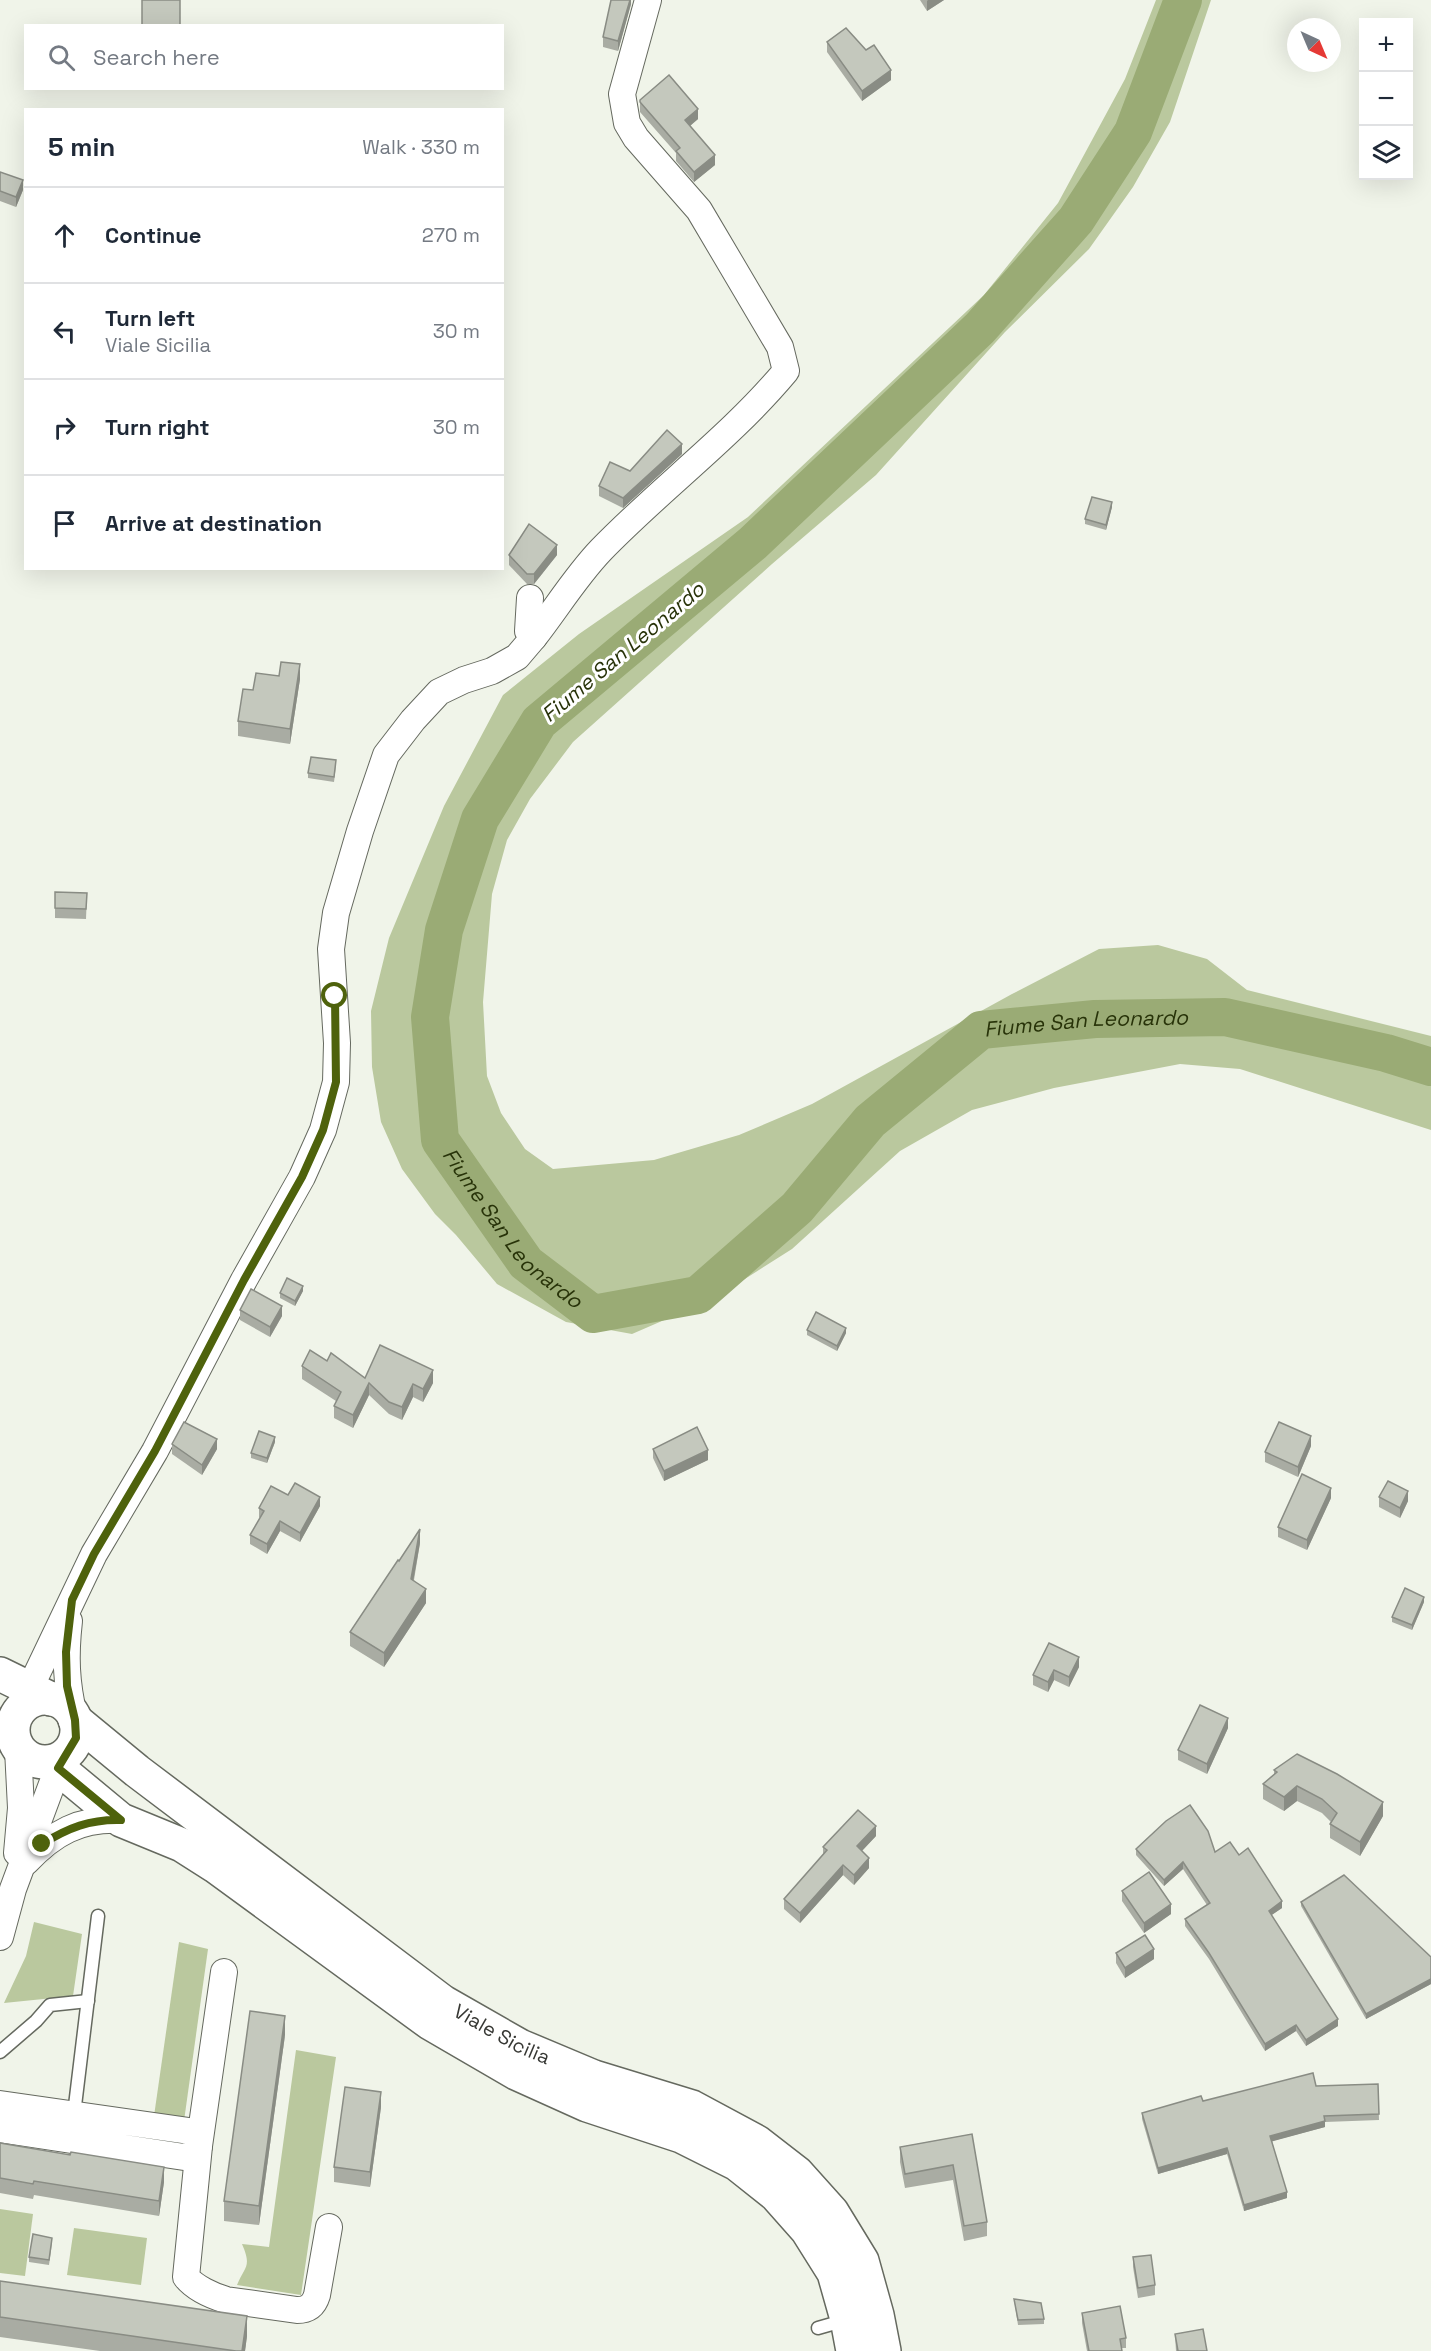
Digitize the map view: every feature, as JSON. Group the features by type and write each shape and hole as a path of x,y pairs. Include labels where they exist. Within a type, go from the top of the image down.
{"main road":[{"path":"0,1674 35,1716 76,1738 59,1761 32,1760 35,1716"},
{"name":"Viale Sicilia","path":"35,1716 137,1771 443,2002 520,2046 594,2078 692,2108 757,2142 797,2173 832,2212 862,2261 877,2314 884,2351"},
{"name":"Viale Sicilia","path":"59,1761 121,1820 182,1845 215,1866 430,2023 516,2073 587,2105 681,2136 737,2164 776,2195 807,2230 834,2273 833,2324 853,2351"}],"street":[{"path":"17,1878 21,1808 35,1716 72,1600 94,1554 155,1451 244,1280 302,1177 323,1130 336,1082 337,1043 331,949 336,913 360,831 386,755 413,720 439,692 464,680 492,672 517,657 600,551 709,450 770,390 786,371 780,347 699,210 636,138 627,123 622,94 648,0"},
{"path":"530,598 528,631 534,638"},
{"path":"35,1716 67,1686 66,1652 72,1600"},
{"path":"0,1936 17,1878 59,1761"},
{"path":"17,1878 42,1844 67,1829 92,1821 121,1820"},
{"path":"224,1972 199,2146 185,2273 192,2283 226,2300 297,2310 308,2309 317,2295 329,2227"},
{"path":"0,2104 189,2131 196,2135 199,2146 195,2153 184,2157 0,2129"}],"lane":[{"path":"74,2114 98,1916"},
{"path":"0,2052 36,2021 50,2005 88,2001"}],"green space":[{"path":"1156,0 1211,0 1170,122 1133,187 1089,249 1005,332 876,475 772,564 573,742 530,799 507,840 492,894 483,1002 487,1076 501,1113 525,1149 553,1169 654,1160 739,1135 812,1104 1099,949 1158,945 1207,959 1247,990 1431,1036 1431,1130 1240,1069 1180,1064 1054,1088 972,1110 900,1151 792,1249 715,1298 632,1334 566,1322 497,1284 435,1214 402,1169 381,1122 372,1067 371,1011 389,938 444,806 503,695 579,634 748,517 984,295 1058,203 1125,79"},
{"path":"34,1922 82,1934 73,1996 4,2003 26,1956"},
{"path":"179,1942 208,1949 184,2121 154,2116"},
{"path":"296,2050 336,2057 301,2295 237,2285 247,2262 242,2244 269,2247"},
{"path":"0,2209 33,2214 25,2276 0,2273"},
{"path":"74,2228 147,2238 141,2285 67,2275"}],"building":[{"path":"142,0 180,0 180,24 142,24"},
{"path":"611,0 630,0 618,41 603,37"},
{"path":"846,28 866,50 874,45 891,70 862,91 827,42"},
{"path":"669,75 698,109 685,120 715,155 694,172 676,151 680,148 640,102"},
{"path":"0,172 23,180 16,197 0,191"},
{"path":"667,430 682,444 623,498 599,486 610,462 630,471"},
{"path":"1092,497 1112,502 1106,525 1085,519"},
{"path":"529,524 557,545 534,574 527,574 509,555"},
{"path":"281,662 300,664 290,729 238,721 243,689 253,690 256,673 279,676"},
{"path":"311,757 336,760 334,777 308,773"},
{"path":"55,892 87,893 86,909 55,908"},
{"path":"287,1278 303,1286 295,1301 280,1293"},
{"path":"251,1289 282,1306 270,1327 240,1310"},
{"path":"816,1312 846,1328 837,1346 807,1330"},
{"path":"380,1345 433,1370 423,1389 413,1384 402,1407 389,1402 369,1383 353,1415 334,1406 341,1392 302,1366 310,1350 327,1361 331,1353 365,1378"},
{"path":"184,1422 217,1439 202,1465 172,1444"},
{"path":"1279,1422 1311,1436 1298,1467 1265,1452"},
{"path":"697,1427 708,1450 664,1471 653,1449"},
{"path":"259,1431 275,1437 267,1458 251,1453"},
{"path":"1302,1474 1331,1488 1307,1540 1278,1527"},
{"path":"1388,1481 1408,1491 1400,1508 1379,1497"},
{"path":"295,1483 320,1497 300,1533 280,1521 267,1544 250,1535 264,1511 259,1508 271,1486 288,1495"},
{"path":"420,1529 411,1579 426,1589 384,1653 350,1632"},
{"path":"1405,1588 1424,1597 1412,1625 1392,1617"},
{"path":"1049,1643 1079,1657 1069,1677 1054,1670 1048,1682 1033,1675"},
{"path":"1200,1705 1228,1718 1207,1764 1178,1750"},
{"path":"1297,1754 1337,1774 1383,1802 1360,1842 1330,1824 1337,1813 1322,1799 1297,1786 1284,1797 1263,1784 1277,1772 1274,1770"},
{"path":"1190,1805 1208,1831 1215,1852 1230,1842 1239,1855 1248,1848 1282,1901 1269,1911 1338,2019 1306,2040 1296,2025 1265,2044 1209,1953 1185,1919 1210,1903 1183,1862 1164,1880 1136,1849 1166,1821"},
{"path":"858,1810 876,1826 857,1846 869,1858 854,1875 843,1865 800,1913 784,1899 827,1850 823,1847"},
{"path":"1149,1872 1171,1904 1144,1923 1122,1891"},
{"path":"1344,1875 1431,1957 1431,1979 1366,2014 1301,1902"},
{"path":"1145,1935 1154,1949 1125,1968 1116,1953"},
{"path":"250,2011 285,2016 259,2206 224,2201"},
{"path":"1313,2073 1316,2086 1378,2084 1379,2114 1324,2116 1325,2121 1270,2136 1287,2192 1244,2205 1227,2148 1158,2168 1142,2113 1201,2096 1203,2101"},
{"path":"345,2087 381,2092 370,2172 334,2167"},
{"path":"972,2134 987,2222 964,2226 953,2165 905,2174 900,2147"},
{"path":"0,2143 164,2167 159,2201 34,2181 33,2184 0,2178"},
{"path":"33,2234 52,2238 49,2260 29,2257"},
{"path":"1151,2255 1155,2285 1138,2288 1133,2257"},
{"path":"0,2281 247,2316 242,2351 0,2317"},
{"path":"1014,2299 1041,2303 1044,2319 1018,2320"},
{"path":"1120,2306 1126,2338 1120,2339 1122,2351 1089,2351 1082,2313"},
{"path":"1203,2329 1207,2351 1178,2351 1175,2334"}],"waterway":[{"name":"Fiume San Leonardo","path":"1183,0 1133,132 1076,220 980,328 753,543 539,722 480,819 444,930 430,1017 440,1140 526,1263 593,1314 698,1295 797,1208 870,1121 981,1030 1095,1019 1225,1017 1386,1053 1431,1067"}],"route":[{"path":"42,1844 67,1829 92,1821 121,1820 58,1768 73,1747 77,1729 67,1686 66,1652 72,1600 94,1554 155,1451 244,1280 302,1177 323,1130 336,1082 335,996"}]}
